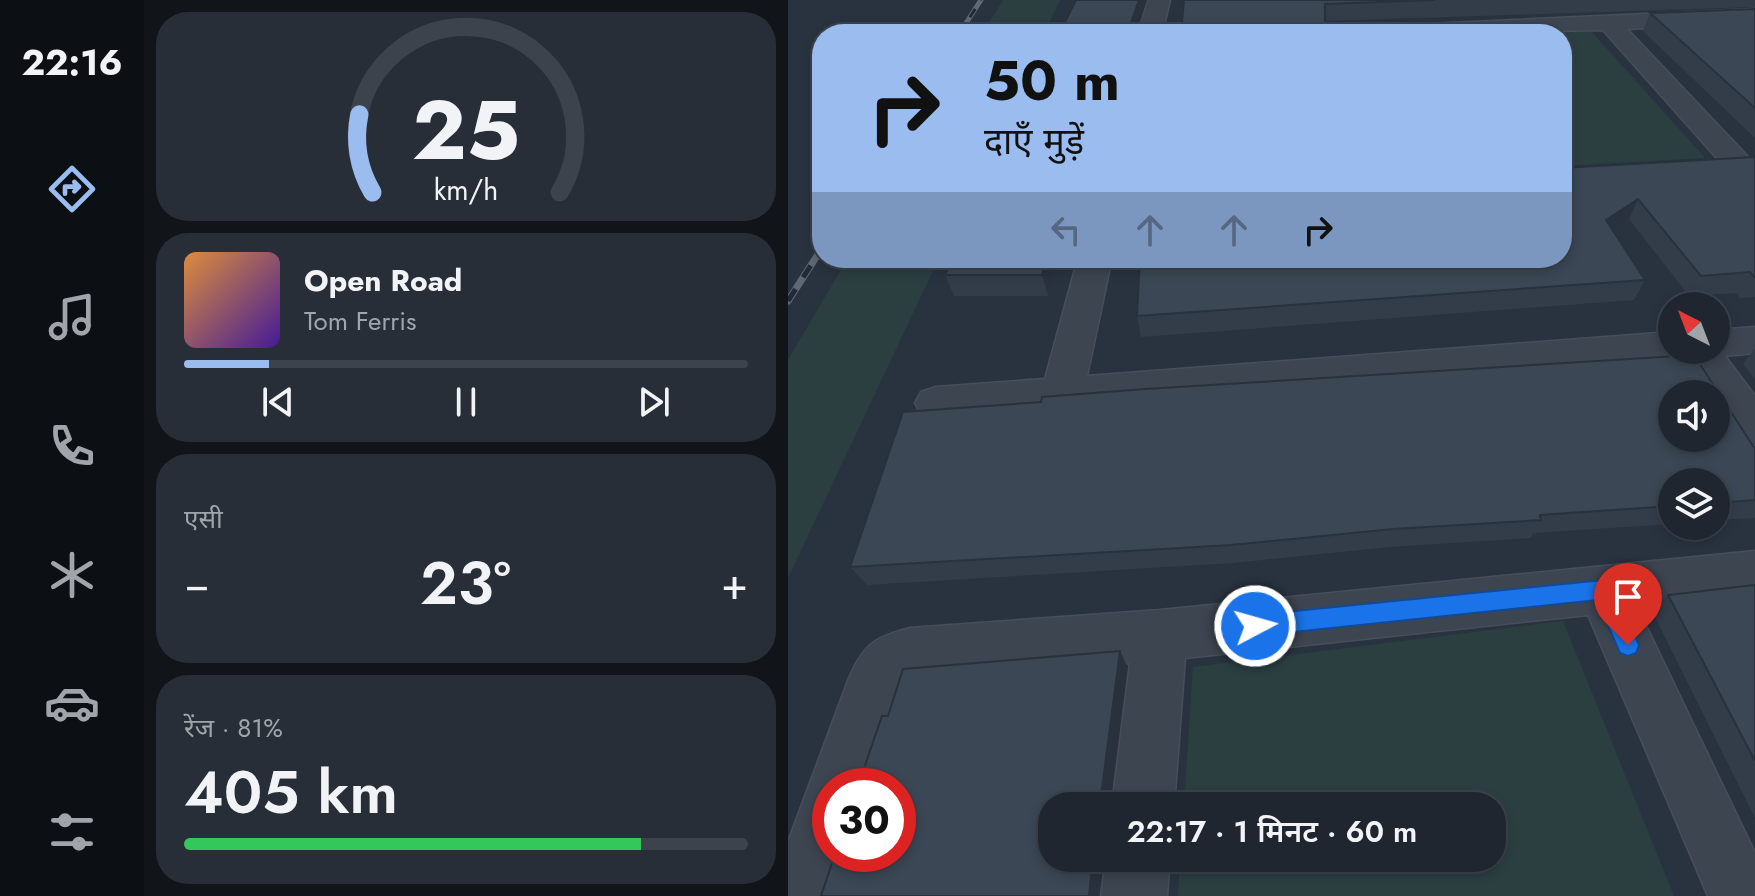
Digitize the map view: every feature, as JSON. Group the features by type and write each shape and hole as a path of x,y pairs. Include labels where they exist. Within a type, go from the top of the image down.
{"street":[{"path":"1153,24 1159,0"},
{"path":"1572,25 1755,16"},
{"path":"1609,23 1748,167"},
{"path":"1697,169 1748,167"},
{"path":"1062,394 1093,268"},
{"path":"1730,342 1755,340"},
{"path":"936,403 1658,347"},
{"path":"1710,364 1755,428"},
{"path":"845,768 877,678 892,659 910,654 1160,635 1755,574"},
{"path":"1603,590 1741,896"},
{"path":"1144,792 1160,635"},
{"path":"801,896 812,865"},
{"path":"1134,896 1137,872"}],"green space":[{"path":"1003,0 1060,0 1049,24 988,24"},
{"path":"1591,31 1705,158 1572,165 1572,32"},
{"path":"842,268 934,268 788,578 788,360"},
{"path":"1563,621 1674,896 1178,896 1179,872 1506,872 1506,792 1185,792 1193,667"}],"building":[{"path":"1076,0 1139,0 1131,24 1064,24"},
{"path":"1184,0 1435,0 1325,4 1325,24 1182,24"},
{"path":"1755,9 1755,108 1650,13"},
{"path":"1755,157 1755,277 1750,272 1701,276 1638,199 1606,220 1645,280 1137,316 1139,268 1572,268 1572,167"},
{"path":"948,268 1044,268 1042,275 945,275"},
{"path":"1658,357 1658,364 1700,364 1710,380 1658,380 1658,452 1730,452 1730,410 1755,449 1755,500 1730,502 1730,468 1658,468 1658,507 1540,515 1541,520 1393,529 1231,545 850,567 903,412 1041,402 1042,397"},
{"path":"1755,587 1755,761 1668,595"},
{"path":"1120,651 1102,792 1038,792 1038,872 1092,872 1089,896 821,896 829,872 916,872 916,768 864,768 882,716 888,716 903,669"}],"railway":[{"path":"965,24 981,0"},
{"path":"788,301 812,264"}],"route":[{"path":"1255,626 1603,590 1628,645"}]}
